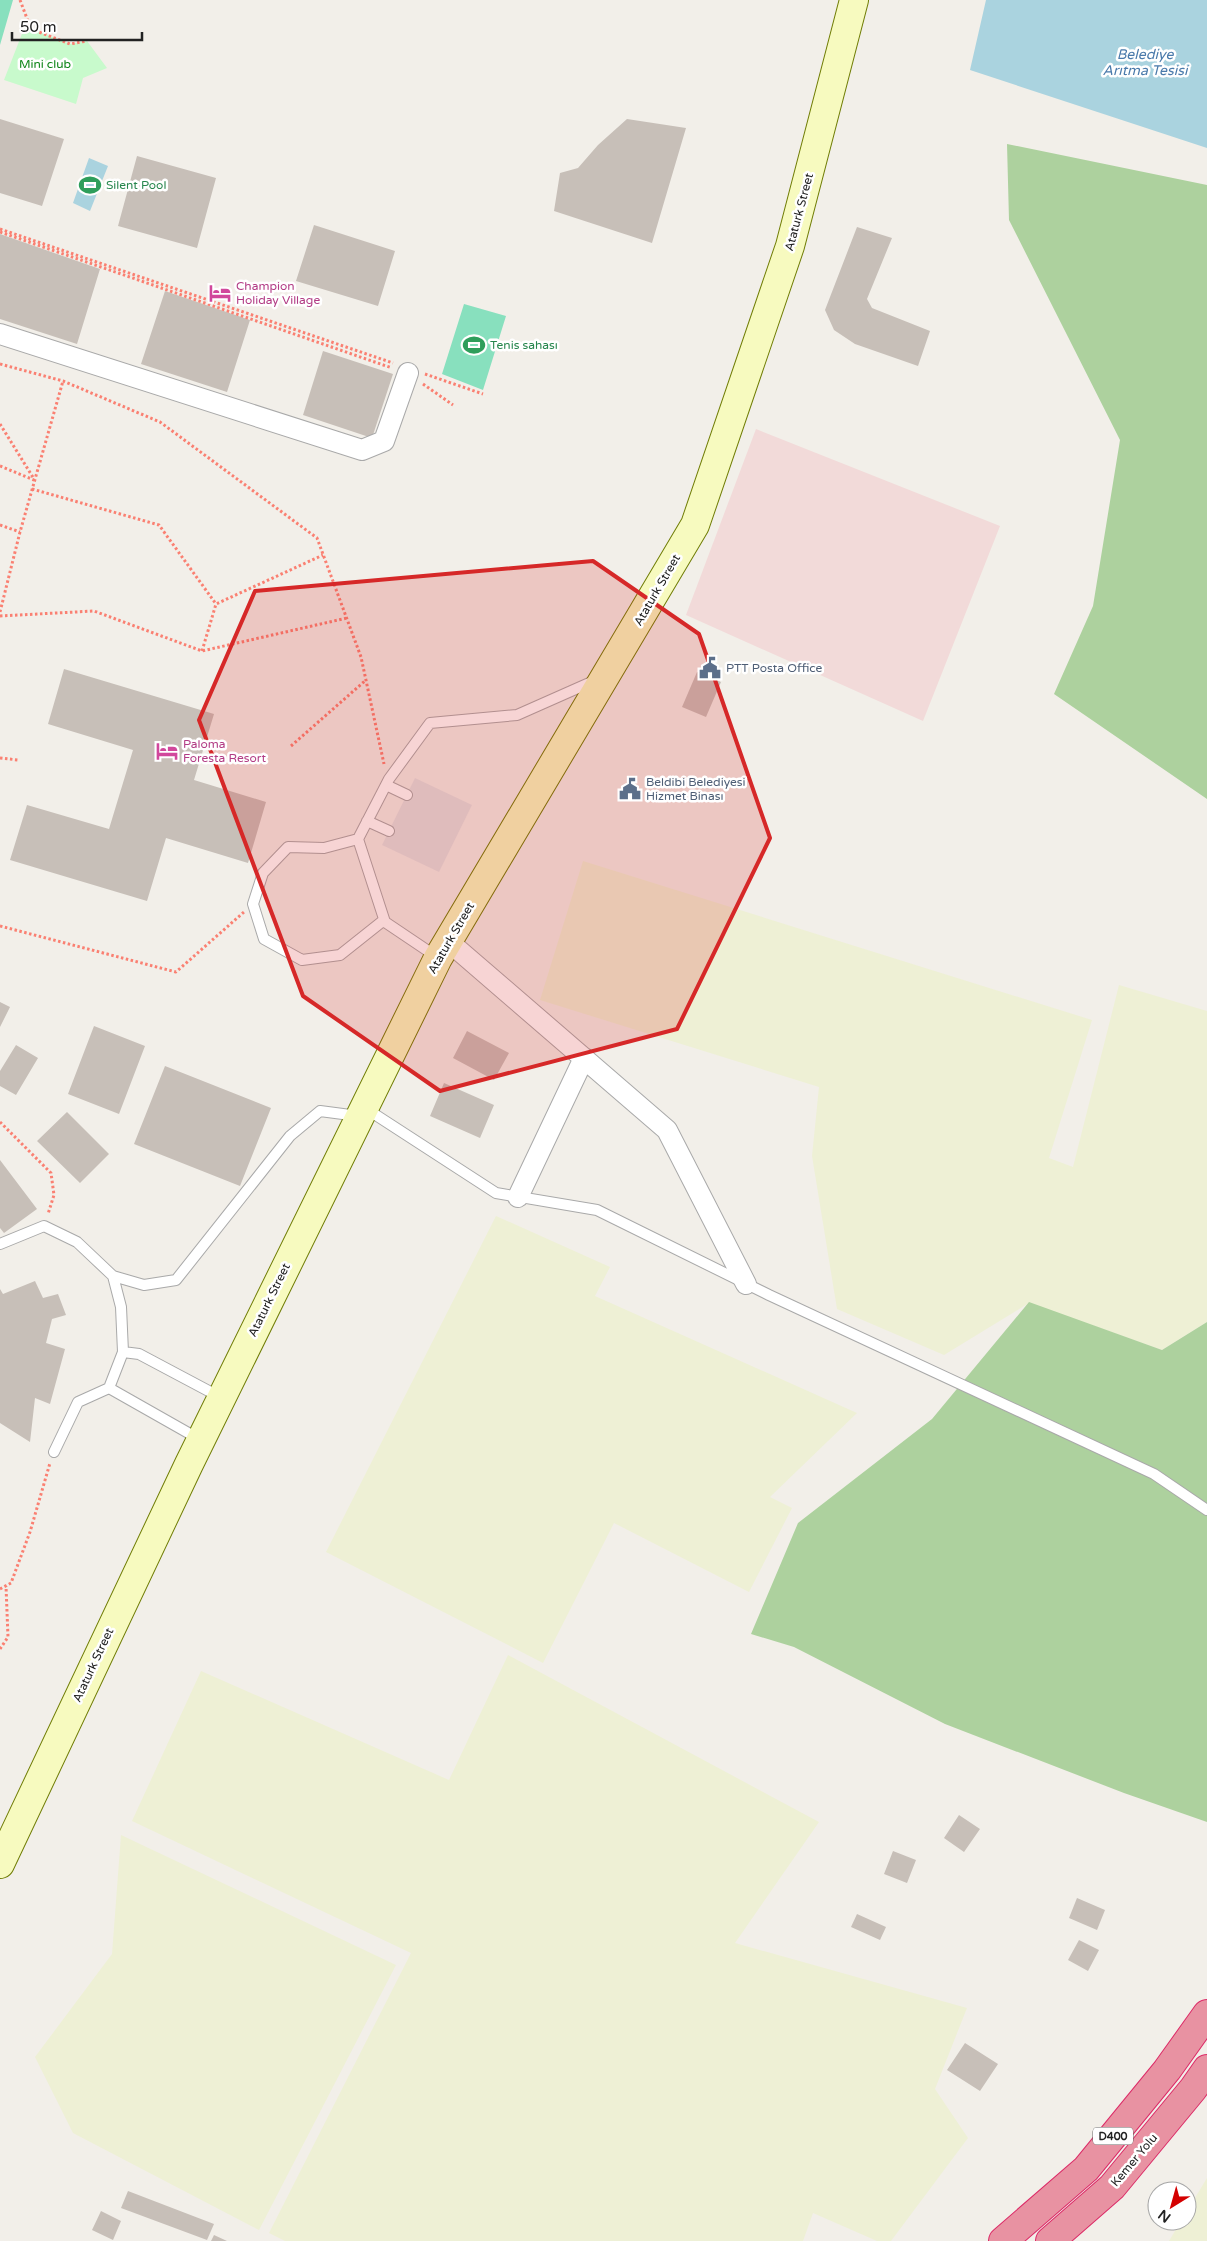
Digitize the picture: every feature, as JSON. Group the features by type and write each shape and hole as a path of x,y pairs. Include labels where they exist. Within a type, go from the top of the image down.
{"highway":[{"name":"D400","path":"1002,2241 1086,2169 1167,2070 1207,2014"},
{"name":"Kemer Yolu","path":"1050,2241 1112,2187 1193,2089 1207,2069"}],"street":[{"name":"Ataturk Street","path":"0,1864 200,1440 443,949 695,525 790,246 854,0"},
{"path":"0,334 362,450 384,442 409,370"},
{"path":"443,949 584,1058 667,1130 746,1284"},
{"path":"518,1197 584,1058"}],"lane":[{"path":"443,949 384,920 358,839 387,782 430,723 518,715 606,676"},
{"path":"387,782 407,795"},
{"path":"367,821 389,831"},
{"path":"358,839 324,848 288,847 263,873 253,904 264,940 302,960 340,955 384,920"},
{"path":"0,1244 44,1226 77,1242 113,1276 144,1285 176,1280 290,1136 320,1110 362,1112 496,1193 597,1210 746,1284 1154,1474 1207,1510"},
{"path":"54,1452 78,1402 109,1388 123,1352 121,1306 113,1276"},
{"path":"123,1352 139,1354 221,1398"},
{"path":"109,1388 200,1440"}],"path":[{"path":"20,0 31,29 70,44 87,41"},
{"path":"0,230 484,394"},
{"path":"0,230 409,370 453,405"},
{"path":"0,364 63,381 160,422 317,538 361,657 387,782"},
{"path":"0,612 34,480 63,381"},
{"path":"0,424 34,480"},
{"path":"0,466 34,480"},
{"path":"32,489 159,525 216,604"},
{"path":"0,525 20,532"},
{"path":"202,651 216,604 323,555"},
{"path":"0,616 94,611 202,651 346,618"},
{"path":"291,746 366,680"},
{"path":"0,758 18,760"},
{"path":"0,926 176,972 253,904"},
{"path":"0,1122 51,1173 54,1195 44,1226"},
{"path":"0,1590 11,1583 30,1532 54,1452"},
{"path":"0,1649 8,1637 6,1586"}],"highlighted area":[{"path":"593,561 699,634 770,838 677,1029 440,1091 303,996 199,720 255,591"}],"shaded area":[{"path":"756,429 1000,526 923,721 686,615"},
{"path":"415,778 472,805 439,872 382,845"}],"green space":[{"path":"0,0 13,0 0,45"},
{"name":"Mini club","path":"25,26 70,44 87,41 107,68 83,78 76,104 4,80"},
{"path":"1007,144 1207,185 1207,799 1054,694 1093,606 1120,440 1009,220"},
{"name":"Tenis sahası","path":"464,304 506,316 483,390 442,374"},
{"path":"583,861 1092,1020 1049,1158 1073,1167 1119,985 1207,1011 1207,1322 1162,1350 1029,1303 944,1355 837,1309 812,1156 819,1087 540,1000"},
{"path":"496,1216 610,1267 595,1296 857,1413 770,1497 792,1508 749,1592 614,1523 543,1663 326,1552"},
{"path":"1029,1302 1162,1350 1207,1322 1207,1822 1124,1793 945,1724 794,1647 751,1634 798,1523 932,1419"},
{"path":"508,1655 819,1822 735,1943 967,2008 935,2089 968,2138 891,2241 877,2241 813,2213 803,2241 285,2241 269,2233 411,1953 132,1821 201,1671 449,1780"},
{"path":"121,1835 396,1965 259,2230 73,2133 35,2057 112,1954"},
{"path":"1207,2178 1207,2241 1169,2241 1175,2231 1197,2231 1197,2194"}],"water":[{"name":"Belediye Arıtma Tesisi","path":"986,0 1207,0 1207,148 970,70"},
{"name":"Silent Pool","path":"89,158 108,166 90,211 73,203"}],"building":[{"path":"0,119 64,139 42,206 0,193"},
{"path":"627,119 686,128 652,243 554,211 560,173 578,168 598,145"},
{"path":"137,156 216,178 197,248 118,226"},
{"path":"314,225 395,251 378,306 296,281"},
{"path":"857,227 892,238 867,299 872,308 930,331 918,366 855,344 834,330 825,310"},
{"path":"0,234 100,269 77,344 0,319"},
{"path":"165,291 250,320 227,392 141,364"},
{"path":"323,351 393,374 372,438 303,415"},
{"path":"64,669 214,714 194,780 266,802 248,863 166,838 147,901 10,860 27,805 109,829 133,750 48,724"},
{"path":"697,672 721,682 706,717 682,707"},
{"path":"0,1002 10,1007 0,1027"},
{"path":"94,1026 145,1046 119,1114 68,1094"},
{"path":"467,1031 509,1053 494,1080 453,1058"},
{"path":"16,1045 38,1058 16,1095 0,1086 0,1071"},
{"path":"165,1066 271,1108 240,1186 134,1144"},
{"path":"444,1083 494,1105 480,1138 430,1116"},
{"path":"67,1112 109,1154 80,1183 37,1141"},
{"path":"0,1160 37,1209 4,1233 0,1228"},
{"path":"35,1281 43,1298 58,1294 66,1315 52,1319 46,1343 65,1349 50,1404 35,1398 30,1442 0,1423 0,1289 3,1294"},
{"path":"959,1815 980,1829 964,1852 944,1838"},
{"path":"893,1851 916,1860 907,1883 884,1874"},
{"path":"1077,1898 1105,1910 1097,1930 1069,1918"},
{"path":"857,1914 886,1927 880,1940 851,1927"},
{"path":"1079,1940 1099,1950 1088,1971 1068,1960"},
{"path":"965,2043 998,2064 980,2091 947,2070"},
{"path":"128,2191 214,2224 207,2240 121,2208"},
{"path":"101,2211 121,2221 113,2240 92,2230"},
{"path":"214,2235 227,2241 211,2241"}],"place":[{"name":"Silent Pool","path":"90,185"},
{"name":"Champion Holiday Village","path":"220,293"},
{"name":"Tenis sahası","path":"474,345"},
{"name":"PTT Posta Office","path":"710,668"},
{"name":"Paloma Foresta Resort","path":"167,751"},
{"name":"Beldibi Belediyesi Hizmet Binası","path":"630,789"}]}
